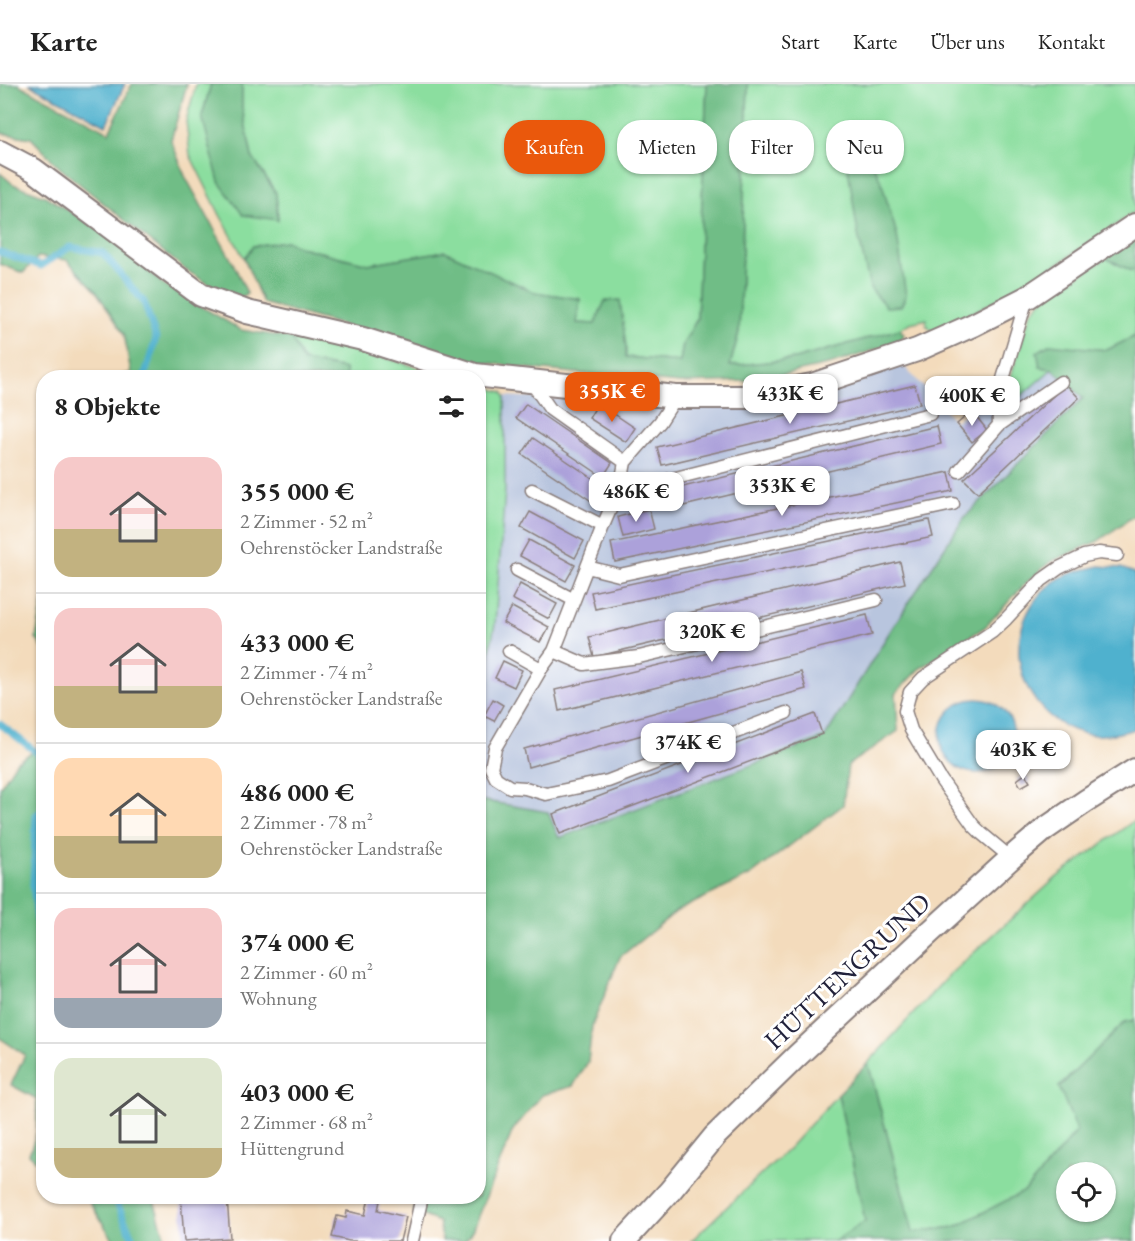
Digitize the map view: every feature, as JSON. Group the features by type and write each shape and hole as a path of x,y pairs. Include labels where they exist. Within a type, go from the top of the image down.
{"street":[{"path":"0,152 34,170 201,295 248,312 363,339 459,370"},
{"path":"486,376 676,397 750,397 812,385 917,350 973,325 1028,297 1135,225"},
{"name":"HÜTTENGRUND","path":"624,1241 670,1191 715,1136 796,1057 1011,858 1045,829 1135,770"}],"lane":[{"path":"999,425 998,396 1028,297"},
{"path":"531,382 550,409 625,462"},
{"path":"959,471 999,425 1061,382"},
{"path":"676,397 660,422 625,462 621,484 554,651 495,748 491,768 496,778 510,787 525,788 546,794 608,781 786,712"},
{"path":"621,484 652,484 930,414"},
{"path":"532,490 603,526"},
{"path":"587,567 619,575 953,504"},
{"path":"1011,858 973,825 929,760 911,730 905,711 910,692 923,678 992,632 1042,580 1059,568 1084,556 1099,553 1117,555"},
{"path":"517,570 574,600"},
{"path":"554,651 584,664 639,657 876,600"},
{"path":"509,651 541,669"},
{"path":"412,1241 420,1204"}],"shaded area":[{"path":"904,366 955,421 976,405 1003,411 1052,369 1083,398 964,518 825,737 558,839 486,803 486,671 495,623 505,490 505,396 634,403"}],"green space":[{"path":"0,84 18,84 109,132 132,84 187,84 171,140 185,176 247,293 236,301 186,270 60,168 31,138 0,133"},
{"path":"196,84 211,84 202,116 278,220 276,193 252,157 242,108 242,84 707,84 705,120 617,120 617,174 703,174 697,319 683,344 680,362 625,357 626,347 605,301 595,324 577,323 580,299 534,292 445,251 368,264 300,247 286,241 253,246 244,258 190,155 186,121"},
{"path":"211,84 242,84 242,108 252,157 276,193 278,220 243,215 219,182 202,116"},
{"path":"707,84 748,84 747,120 729,120 729,174 745,174 739,332 730,366 795,359 900,329 904,334 901,341 832,364 749,381 680,383 524,368 469,360 263,303 244,258 253,246 286,241 300,247 368,264 445,251 534,292 580,299 577,323 595,324 605,301 620,300 626,357 680,362 683,344 697,319 703,174 717,174 717,120 705,120"},
{"path":"748,84 1135,84 1135,211 1022,287 934,332 926,325 927,319 795,359 730,366 739,332 745,174 814,174 814,120 747,120"},
{"path":"0,173 13,184 45,196 108,235 163,284 241,330 291,338 303,361 345,370 130,370 124,334 96,291 67,260 38,257 23,273 0,264"},
{"path":"849,174 878,174 897,235 906,296 901,306 886,307 870,288 858,234"},
{"path":"1135,233 1135,269 1132,271 1106,258"},
{"path":"1106,258 1131,271 1135,269 1135,336 1107,350 1050,345 1052,369 1009,406 1004,398 1031,312 1044,298"},
{"path":"1135,336 1135,515 1098,541 1050,562 1026,583 985,627 919,669 896,693 898,731 848,765 843,805 751,875 677,911 620,957 592,1026 588,1062 573,1086 542,1095 513,1130 486,1197 486,801 548,812 559,838 825,737 964,518 1083,398 1052,369 1040,367 1037,352 1050,344 1107,350"},
{"path":"291,338 356,349 426,370 345,370 303,361"},
{"path":"486,387 503,392 505,396 505,490 495,624 486,671"},
{"path":"36,750 36,1098 11,1085 25,1055 0,1038 0,787 17,761"},
{"path":"1135,820 1135,1020 1125,1022 1077,1131 1026,1191 955,1227 913,1232 868,1063 947,977 1057,877"},
{"path":"1135,1020 1135,1241 835,1241 865,1221 838,1094 868,1063 913,1232 955,1227 1025,1191 1077,1131 1059,1087 1125,1022"},
{"path":"838,1094 865,1221 835,1241 691,1241 790,1147"},
{"path":"36,1135 36,1160 29,1154"},
{"path":"90,1204 155,1204 166,1241 114,1241"},
{"path":"415,1204 483,1204 472,1231 465,1241 442,1241 439,1222 414,1212"}],"water":[{"path":"29,84 125,84 106,125"},
{"path":"1100,566 1121,568 1135,573 1135,729 1115,734 1094,735 1074,730 1057,722 1042,709 1031,694 1023,677 1019,658 1020,638 1025,619 1039,596 1054,582 1065,576"},
{"path":"977,699 991,702 1003,710 1011,722 1014,736 1011,750 1003,762 991,770 977,773 963,770 951,762 943,750 940,736 943,722 951,710 963,702"}],"building":[{"path":"1066,384 1079,398 978,493 964,479"},
{"path":"915,385 920,404 662,465 657,447"},
{"path":"598,403 635,428 626,442 589,418"},
{"path":"526,404 612,463 603,477 516,418"},
{"path":"972,411 987,430 972,442 957,424"},
{"path":"937,426 941,444 671,509 666,491"},
{"path":"533,438 604,486 593,502 522,454"},
{"path":"949,472 953,491 615,562 611,543"},
{"path":"649,509 654,529 623,537 618,517"},
{"path":"530,512 584,541 575,558 521,528"},
{"path":"929,520 933,537 595,609 591,592"},
{"path":"529,540 575,565 566,581 520,556"},
{"path":"900,562 905,583 594,657 589,637"},
{"path":"520,584 557,604 549,619 512,599"},
{"path":"512,607 549,627 540,642 503,623"},
{"path":"867,615 872,635 559,711 555,690"},
{"path":"503,661 522,670 514,687 495,678"},
{"path":"801,672 806,689 528,767 524,749"},
{"path":"493,699 503,705 494,721 486,717"},
{"path":"815,714 822,734 560,834 553,814"},
{"path":"1025,774 1030,782 1021,787 1017,780"},
{"path":"181,1204 228,1204 230,1238 184,1241"},
{"path":"368,1204 379,1204 378,1210 406,1217 400,1241 349,1241 332,1237 337,1216 346,1218 347,1211 365,1215"}],"waterway":[{"path":"0,252 41,266 70,247 103,253 144,302 156,338 146,370"},
{"path":"0,724 36,752"},
{"path":"36,815 33,885 36,910"},
{"path":"117,1204 134,1241"}]}
